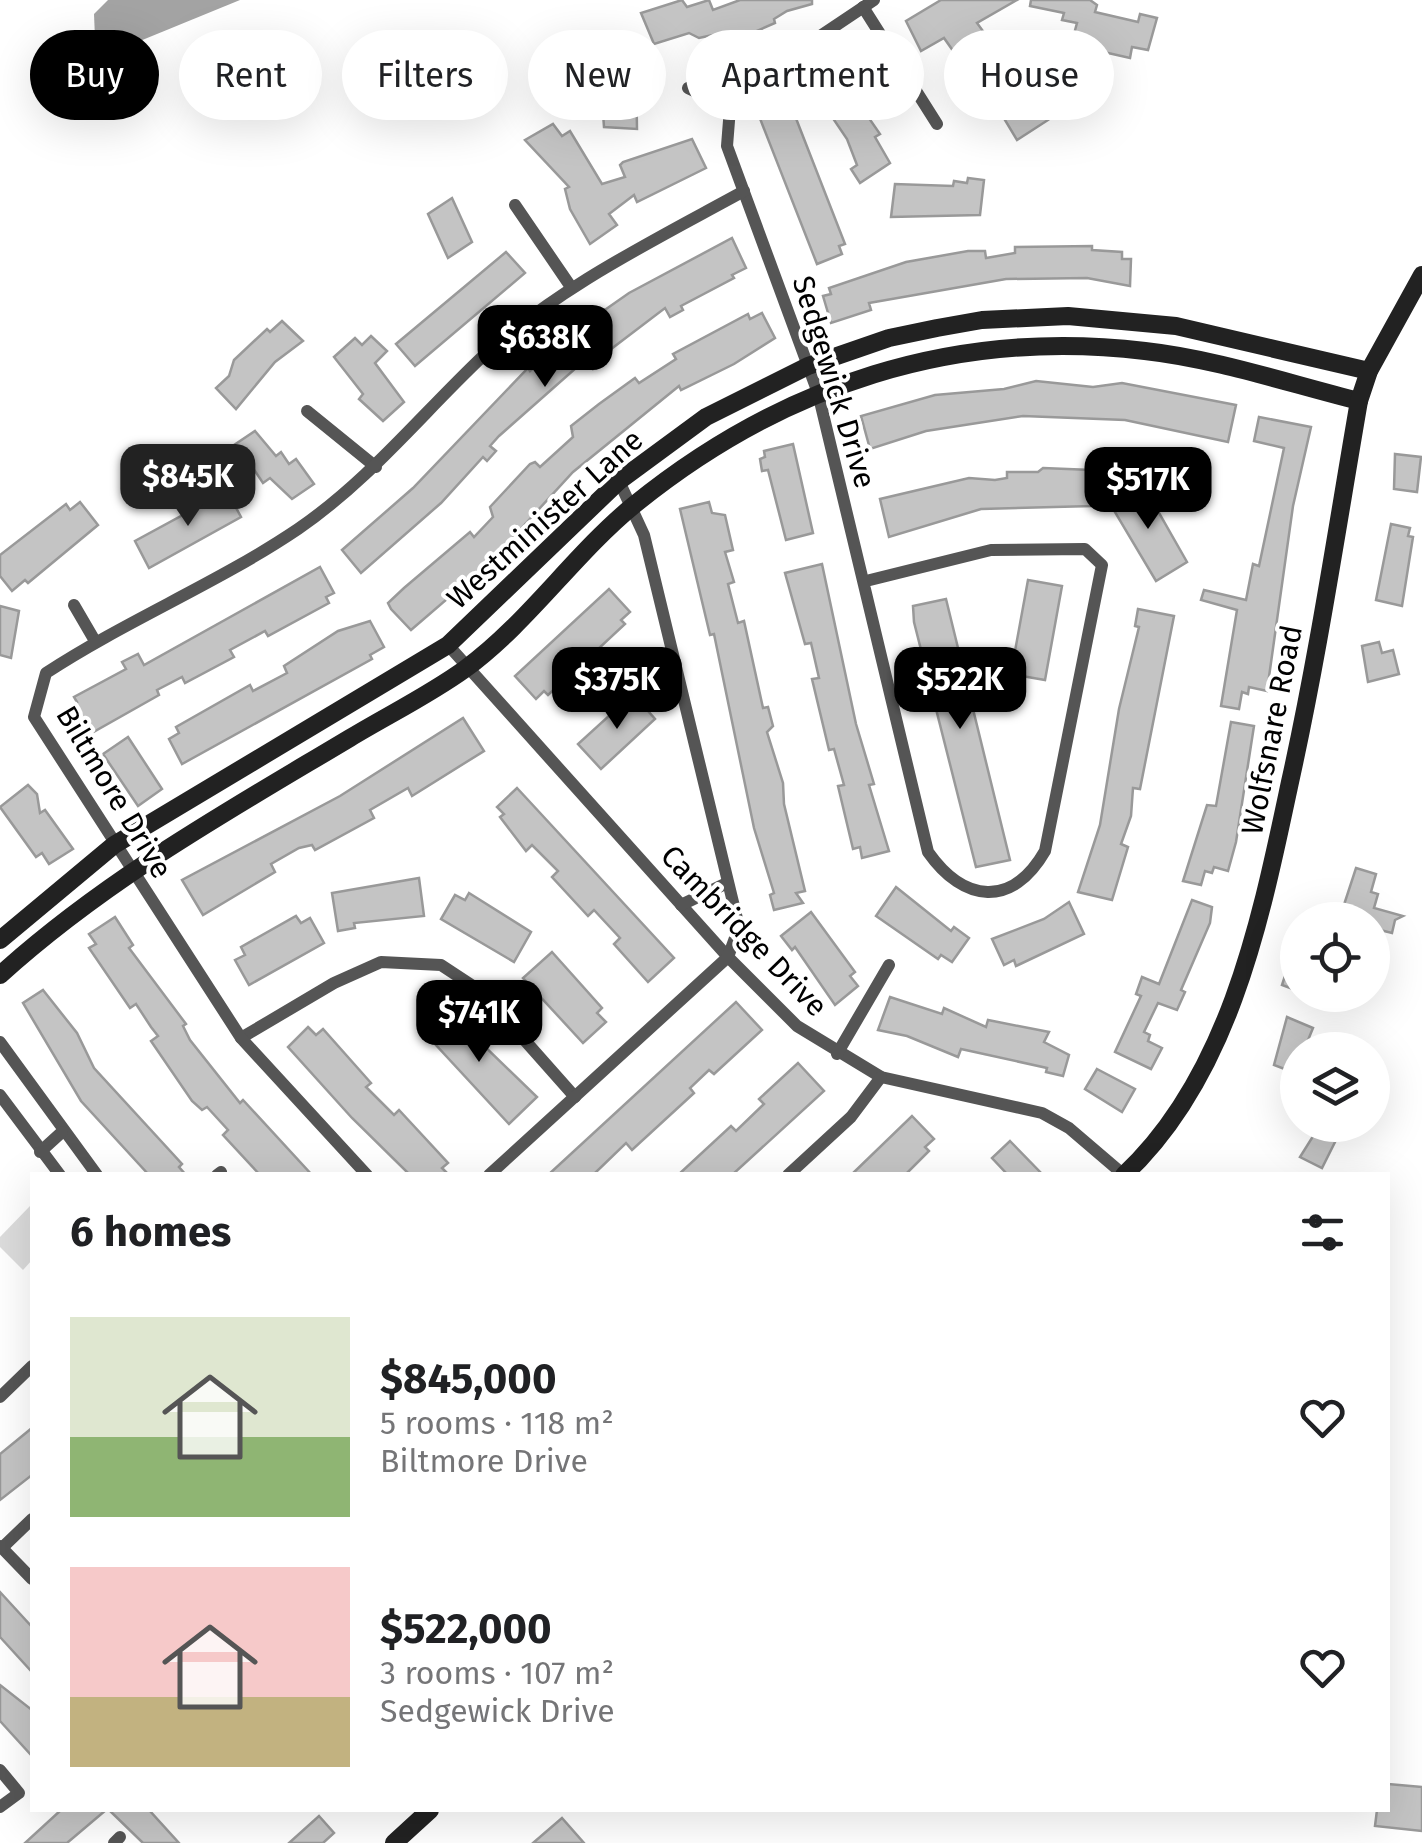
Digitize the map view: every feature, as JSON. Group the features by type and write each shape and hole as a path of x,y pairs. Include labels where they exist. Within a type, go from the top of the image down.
{"street":[{"path":"829,30 868,4 937,124"},
{"name":"Sedgewick Drive","path":"729,120 727,146 818,393 928,852 956,882 988,893 1016,886 1034,871 1046,851 1102,565 1086,549 991,550 866,581"},
{"name":"Biltmore Drive","path":"364,1172 241,1038 114,845 34,717 46,673 95,641 297,530 376,466 482,357 571,287 744,191"},
{"path":"515,205 571,287"},
{"name":"Wolfsnare Road","path":"1127,1172 1168,1128 1208,1054 1265,899 1306,710 1360,401 1368,371 1422,274"},
{"name":"Westminister Lane","path":"0,940 114,845 448,645 619,480 706,417 808,366 889,338 937,328 982,320 1068,316 1176,326 1368,371"},
{"name":"Westminister Lane","path":"0,975 49,930 130,870 466,668 633,506 726,439 818,393 878,370 946,355 1049,345 1150,351 1360,401"},
{"path":"308,410 376,466"},
{"path":"493,1172 728,956 739,927 663,612 633,506 619,480"},
{"path":"74,605 95,641"},
{"name":"Cambridge Drive","path":"448,645 681,905 797,1026 836,1054 881,1076 1042,1114 1069,1128 1120,1172"},
{"path":"681,905 727,884"},
{"path":"241,1038 334,983 380,962 440,965 482,992 575,1097"},
{"path":"836,1054 888,965"},
{"path":"0,1042 95,1172"},
{"path":"791,1172 851,1117 881,1076"},
{"path":"0,1095 57,1172"},
{"path":"40,1152 62,1132"},
{"path":"0,1397 30,1368"},
{"path":"30,1521 1,1547 30,1577"},
{"path":"0,1770 19,1791 0,1807"},
{"path":"394,1843 428,1812"}],"shaded area":[{"path":"108,0 240,0 159,33 159,30 95,30 94,14"},
{"path":"30,1206 30,1262 23,1270 0,1247 0,1237"}],"building":[{"path":"682,0 687,7 709,0 713,10 740,0 812,0 812,4 787,11 774,19 775,23 759,30 686,30 686,34 666,40 666,30 648,30 641,13"},
{"path":"941,0 1017,0 977,23 982,30 944,30 944,38 924,49 924,30 910,30 906,21"},
{"path":"1031,0 1090,0 1097,5 1095,12 1138,22 1140,14 1157,18 1148,50 1132,47 1130,58 1114,54 1114,30 1075,30 1077,23 1062,20 1064,13 1030,6"},
{"path":"604,120 637,120 637,129 604,127"},
{"path":"761,120 797,120 845,244 839,246 842,254 817,264"},
{"path":"834,120 870,120 880,134 875,137 890,163 860,183 851,169 857,165"},
{"path":"1005,120 1048,120 1017,140"},
{"path":"553,124 562,136 570,131 602,184 625,177 620,165 623,162 692,139 706,168 637,202 634,195 609,214 617,225 590,244 570,209 565,189 569,187 525,140"},
{"path":"968,178 984,180 980,215 891,217 895,184 953,186 954,181 967,183"},
{"path":"452,198 472,242 448,258 428,214"},
{"path":"732,238 746,268 681,306 683,310 670,317 665,308 602,356 605,359 593,369 586,359 499,436 490,446 496,451 487,461 483,457 441,503 361,573 342,550 413,488 528,368 530,371 569,335 629,293"},
{"path":"1092,246 1092,250 1122,252 1122,259 1131,259 1130,286 1087,278 1006,279 869,303 871,310 831,323 823,296 831,294 829,288 906,262 968,251 985,251 986,258 1015,253 1015,247"},
{"path":"506,252 525,273 415,366 396,344"},
{"path":"762,313 775,338 734,364 681,390 679,386 573,472 471,583 469,580 411,630 391,609 388,603 404,588 470,532 474,537 493,517 490,507 530,464 535,462 540,467 573,437 571,426 635,378 639,383 676,359 673,354 748,314 750,319"},
{"path":"282,321 303,341 275,362 236,409 216,388 229,376 234,360 267,329 270,332"},
{"path":"371,336 387,351 375,363 404,402 383,421 359,399 363,394 334,357 355,338 362,345"},
{"path":"1036,381 1093,387 1122,383 1236,405 1228,442 1125,420 1023,416 926,431 870,449 861,416 935,395 1004,389"},
{"path":"1259,417 1311,427 1293,506 1267,691 1249,687 1248,694 1242,692 1239,709 1221,706 1237,610 1201,600 1204,590 1246,600 1253,564 1259,566 1284,448 1254,441"},
{"path":"255,431 276,456 281,452 289,464 296,459 314,484 292,499 270,478 263,483 255,471 251,474 231,447"},
{"path":"793,444 813,533 786,540 768,470 762,471 760,459 765,457 764,451"},
{"path":"1395,454 1421,457 1417,492 1394,489"},
{"path":"1043,468 1091,470 1092,506 981,509 889,537 880,499 969,478 995,480 1007,478 1007,472 1038,472"},
{"path":"1142,483 1187,562 1156,581 1109,502"},
{"path":"227,491 241,517 149,568 135,541"},
{"path":"80,502 98,525 28,583 25,580 12,591 0,576 0,555 66,504 70,510"},
{"path":"709,502 712,513 725,515 733,550 725,552 734,582 728,584 738,623 744,621 763,708 768,707 773,726 767,732 783,783 784,804 805,891 796,893 803,903 774,910 770,895 774,893 754,828 714,634 710,635 680,509"},
{"path":"1391,524 1410,528 1408,536 1413,537 1402,606 1376,600"},
{"path":"822,564 856,724 874,784 869,785 889,851 862,858 860,847 853,849 838,786 844,785 834,749 829,750 812,679 819,678 811,643 805,644 785,573"},
{"path":"320,567 334,593 326,597 329,603 268,636 265,631 230,650 234,657 185,683 182,677 157,690 159,695 81,739 65,710 77,702 74,697 126,669 122,662 138,654 144,665"},
{"path":"1028,580 1062,586 1045,680 1016,675 1018,663 1013,662"},
{"path":"609,589 630,612 621,620 625,624 598,649 610,662 599,672 586,660 548,695 544,691 536,699 515,676"},
{"path":"946,599 1010,860 976,867 914,622 913,606"},
{"path":"0,606 19,611 11,658 0,655"},
{"path":"1138,609 1174,616 1140,789 1133,788 1131,816 1121,844 1128,847 1112,900 1078,892 1100,825 1119,709 1139,627 1135,626"},
{"path":"370,621 384,647 370,655 372,659 182,764 169,739 179,733 176,727 250,685 253,691 287,673 284,666 338,631"},
{"path":"1379,642 1382,653 1393,650 1399,674 1368,682 1362,646"},
{"path":"633,694 655,719 601,769 578,744"},
{"path":"463,718 484,751 412,796 408,788 370,810 374,818 315,850 312,845 299,848 271,864 275,872 203,915 182,880 340,796"},
{"path":"1231,722 1254,726 1228,871 1214,867 1212,873 1205,871 1201,885 1183,881 1207,805 1216,806"},
{"path":"128,737 162,789 138,806 103,754"},
{"path":"28,785 37,794 40,813 45,810 73,849 49,864 42,853 36,857 0,807"},
{"path":"517,788 674,958 648,982 614,944 620,938 594,910 588,916 552,877 558,871 532,845 526,851 500,817 504,814 497,807"},
{"path":"1356,868 1376,874 1371,892 1378,894 1376,902 1345,902"},
{"path":"419,878 424,916 354,923 355,928 338,931 332,893"},
{"path":"896,887 951,931 954,927 969,938 952,962 941,955 938,959 876,916"},
{"path":"469,893 531,932 514,962 441,919 455,895 465,900"},
{"path":"1192,900 1212,907 1210,923 1181,990 1185,992 1177,1010 1158,1003 1144,1032 1150,1035 1148,1041 1162,1048 1151,1069 1115,1052 1141,996 1136,994 1142,977 1159,984"},
{"path":"1069,902 1084,934 1016,966 1014,960 1004,965 992,939 1044,919"},
{"path":"811,912 855,972 850,976 858,986 835,1005 795,947 792,950 781,936"},
{"path":"1390,912 1403,916 1395,920 1392,933"},
{"path":"296,916 301,923 310,918 324,943 249,985 235,960 245,955 241,947"},
{"path":"115,917 133,945 129,948 186,1024 183,1026 190,1040 240,1103 243,1100 309,1172 257,1172 223,1135 228,1130 207,1107 202,1110 192,1101 151,1041 158,1036 136,1004 130,1008 89,948 96,944 89,934"},
{"path":"552,952 602,1008 597,1013 606,1022 583,1043 523,978"},
{"path":"43,990 77,1033 94,1068 182,1164 179,1167 183,1172 146,1172 81,1101 23,1003"},
{"path":"890,997 942,1014 944,1008 986,1027 988,1020 1049,1032 1044,1042 1069,1055 1063,1076 1046,1072 1047,1068 961,1049 958,1057 907,1036 878,1030"},
{"path":"736,1002 762,1030 714,1074 709,1070 690,1088 694,1093 632,1150 626,1143 596,1172 551,1172"},
{"path":"450,1003 480,1042 537,1097 509,1124 423,1031"},
{"path":"1287,1017 1313,1028 1311,1032 1283,1032"},
{"path":"308,1027 316,1035 323,1029 371,1083 366,1087 394,1115 399,1110 448,1163 442,1168 446,1172 407,1172 288,1047"},
{"path":"1280,1043 1280,1067 1274,1065"},
{"path":"798,1063 824,1091 735,1172 681,1172 731,1126 736,1131 764,1104 759,1099"},
{"path":"1097,1069 1135,1089 1122,1112 1085,1089"},
{"path":"912,1116 934,1139 925,1147 929,1151 908,1172 854,1172"},
{"path":"1010,1141 1040,1172 1005,1172 992,1158"},
{"path":"1309,1142 1335,1142 1322,1168 1300,1157"},
{"path":"30,1430 30,1477 0,1500 0,1454"},
{"path":"0,1592 30,1625 30,1670 0,1637"},
{"path":"0,1685 30,1708 30,1754 0,1721"},
{"path":"1390,1784 1422,1787 1422,1831 1375,1826 1377,1812 1390,1812"},
{"path":"59,1812 104,1812 67,1843 25,1843"},
{"path":"111,1812 151,1812 179,1843 143,1843"},
{"path":"319,1816 334,1833 323,1843 289,1843"},
{"path":"562,1818 584,1843 533,1843"}]}
